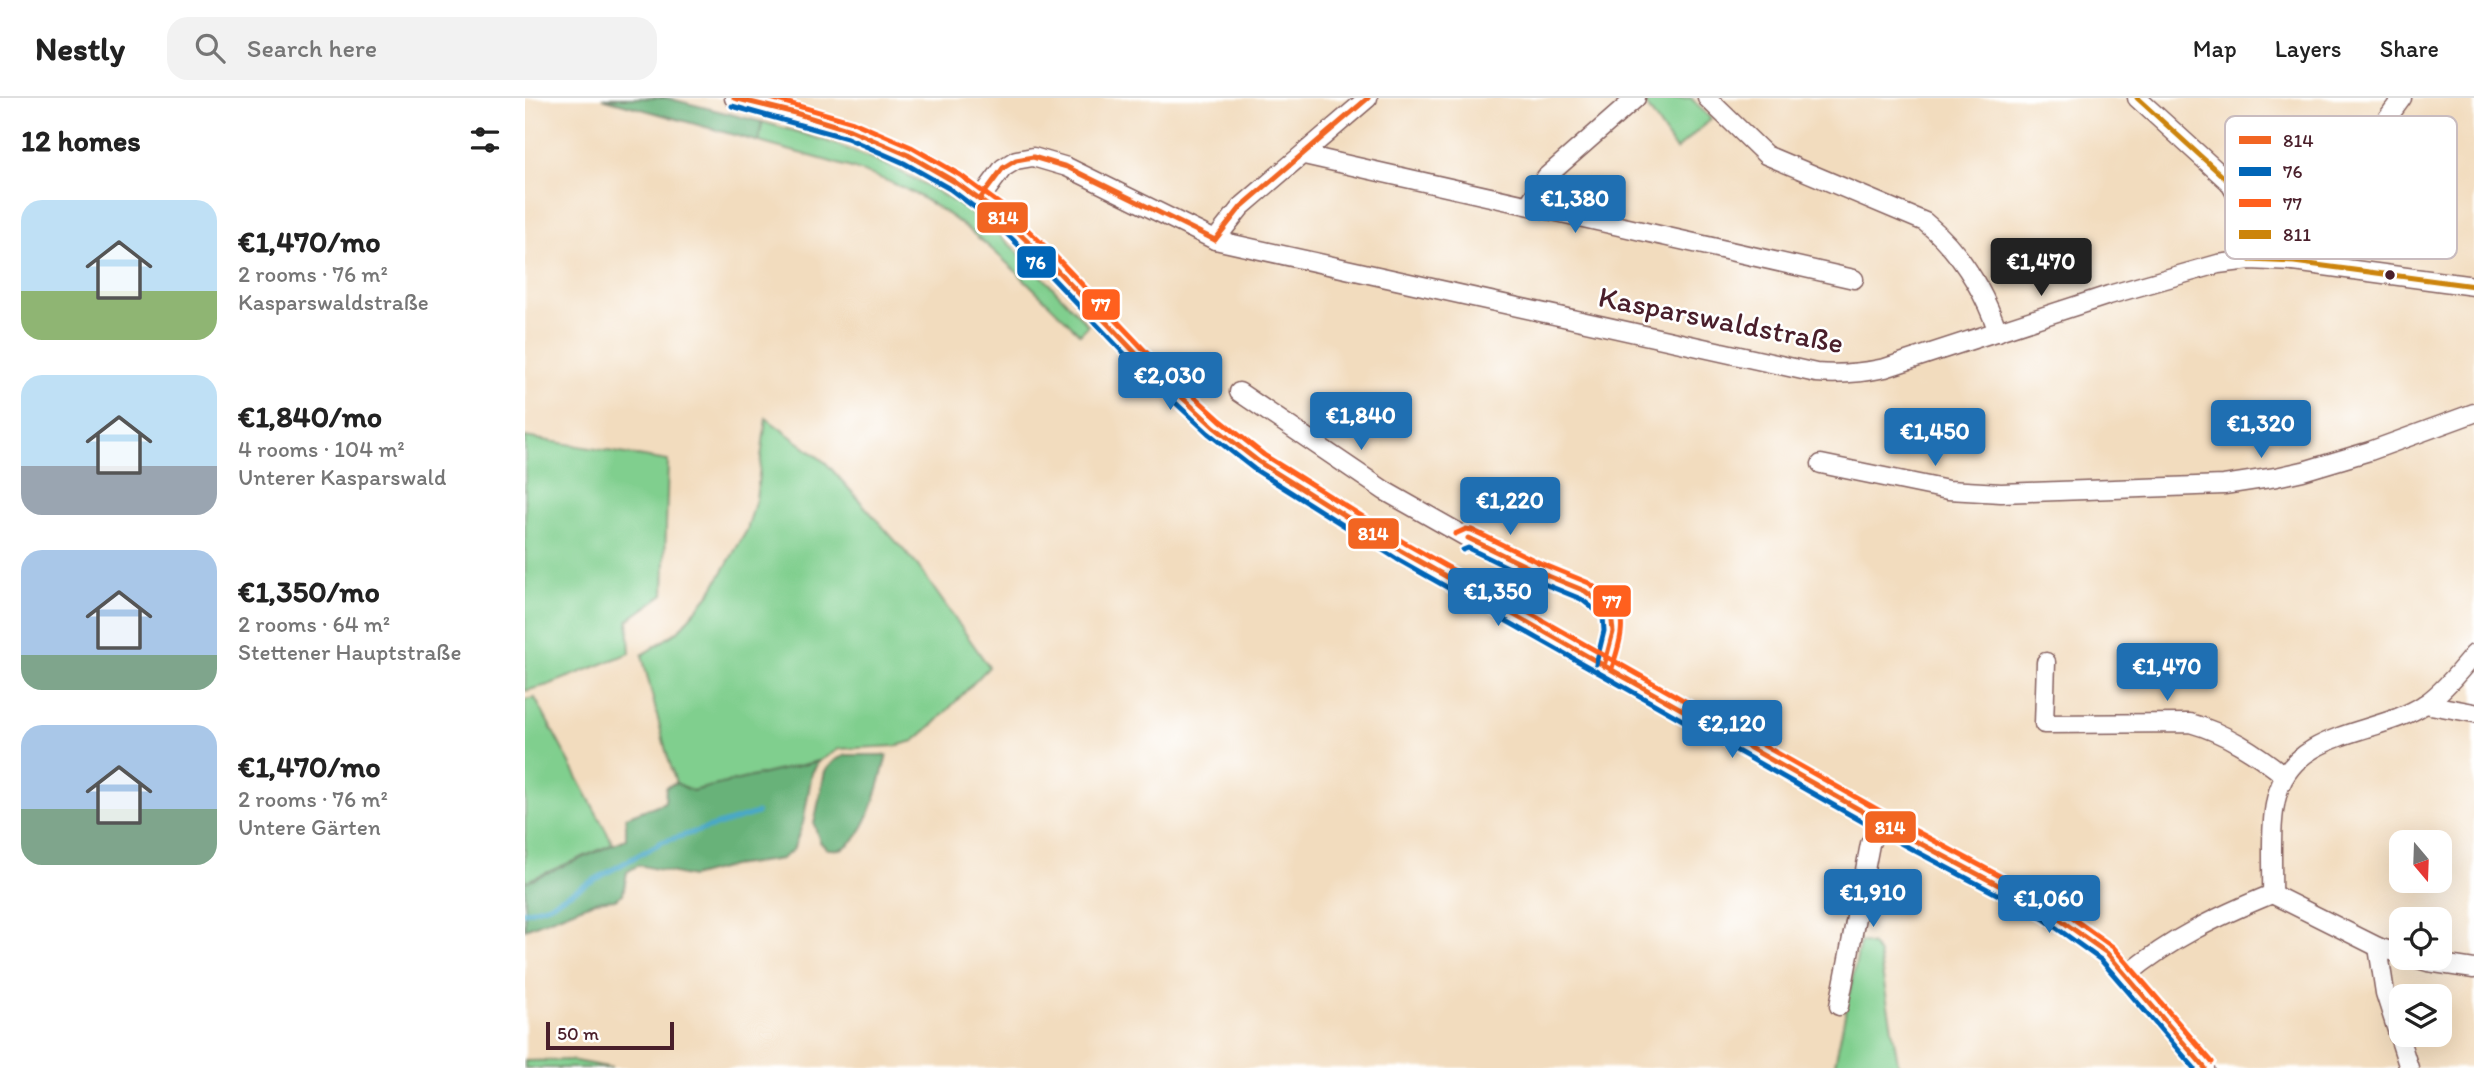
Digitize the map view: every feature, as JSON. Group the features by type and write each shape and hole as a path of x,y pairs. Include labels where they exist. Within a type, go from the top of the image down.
{"street":[{"path":"734,98 850,130 908,155 980,199 1048,261 1153,370 1214,427 1259,463 1401,551 1879,820 2049,912 2107,953 2201,1067"},
{"path":"1216,240 1241,207 1368,98"},
{"path":"1528,205 1546,177 1636,98"},
{"path":"1707,98 1766,155 1925,222 1943,237 1969,270 1998,332"},
{"path":"2137,98 2225,178"},
{"path":"2389,116 2402,98"},
{"path":"1304,155 1854,279"},
{"name":"Kasparswaldstraße","path":"980,199 1003,168 1016,159 1033,157 1067,167 1216,240 1817,373 1858,374 1885,368 2218,264 2250,260 2294,262 2474,286"},
{"path":"1239,392 1397,498 1468,538 1585,591 1611,611 1613,632 1604,666"},
{"path":"1821,464 1948,490 2001,493 2224,485 2303,471 2370,451 2474,413"},
{"path":"2271,894 2274,814 2278,792 2285,776 2295,764 2319,745 2425,704 2474,654"},
{"path":"2046,662 2044,724 2190,723 2229,737 2285,776"},
{"path":"2425,704 2474,713"},
{"path":"1839,1006 1870,844 1879,820"},
{"path":"2127,975 2178,938 2211,919 2271,894 2389,950"},
{"path":"2378,947 2385,993 2409,1068"},
{"path":"2452,965 2474,969"}],"green space":[{"path":"602,98 667,98 762,122 759,142"},
{"path":"1650,98 1691,98 1711,119 1676,150 1644,102"},
{"path":"762,122 820,139 876,160 955,203 1009,244 1088,325 1080,334 1003,259 940,209 879,178 759,142"},
{"path":"766,418 826,463 918,566 989,667 914,741 895,746 839,749 819,761 692,791 676,783 642,655 678,631 709,595 747,530 756,499"},
{"path":"525,437 668,461 664,594 628,620 630,653 548,685 525,691"},
{"path":"535,698 613,844 525,882 525,700"},
{"path":"846,755 887,755 877,792 860,832 843,848 827,849 820,842 814,824 825,771 835,760"},
{"path":"819,761 812,773 803,823 793,850 781,859 732,866 691,877 639,865 627,872 623,894 615,899 596,901 525,929 525,882 626,839 626,817 665,802 666,787 676,783 692,791"},
{"path":"1860,942 1872,945 1879,955 1899,1068 1834,1068"},
{"path":"570,1060 612,1068 525,1068 525,1061"}],"waterway":[{"path":"525,912 549,905 662,842 757,813"}],"transit line":[{"name":"814","path":"734,98 850,130 908,155 955,182 999,214 1048,261 1143,361 1214,427 1259,462 1401,551 1908,837 2049,912 2107,953 2205,1068"},
{"name":"77","path":"771,98 853,122 911,147 960,175 1005,208 1054,255 1149,355 1220,420 1264,455 1405,543 1912,829 2054,905 2113,947 2212,1062"},
{"name":"814","path":"1215,240 1241,207 1368,98"},
{"name":"811","path":"2137,98 2225,178"},
{"name":"76","path":"732,106 847,138 904,163 950,189 993,221 1042,267 1137,367 1208,433 1254,469 1397,559 1904,845 2044,919 2101,960 2194,1068"},
{"name":"814","path":"980,199 1003,168 1016,160 1033,157 1067,167 1215,240"},
{"name":"811","path":"2250,260 2294,262 2474,286"},
{"name":"77","path":"1455,534 1466,529 1472,530 1589,583 1617,605 1621,628 1612,668"},
{"name":"814","path":"1468,538 1585,591 1611,611 1613,632 1604,666"},
{"name":"76","path":"1463,550 1468,548 1581,599 1603,616 1604,631 1596,664"}]}
